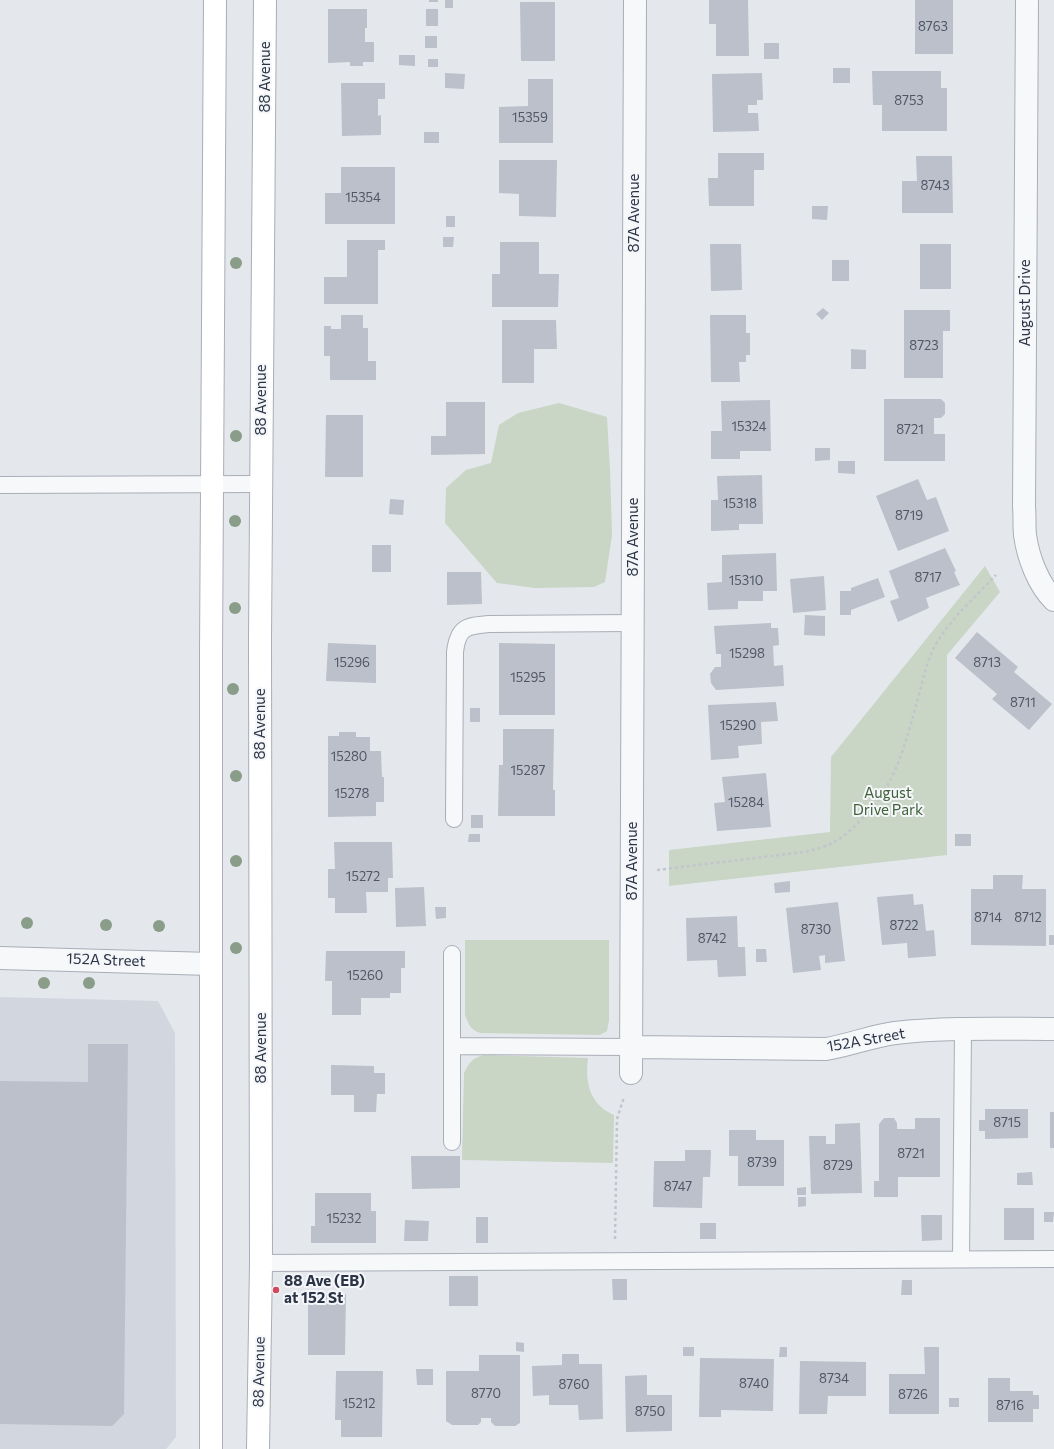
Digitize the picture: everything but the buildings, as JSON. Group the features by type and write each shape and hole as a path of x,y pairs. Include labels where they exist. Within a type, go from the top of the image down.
{"main road":[{"path":"211,1449 212,485 215,0"},
{"name":"88 Avenue","path":"258,1449 261,1262 261,484 265,0"}],"street":[{"name":"87A Avenue","path":"631,1073 636,0"},
{"name":"August Drive","path":"1027,0 1025,535 1031,559 1039,578 1049,595 1054,600"},
{"name":"152A Street","path":"0,958 211,964"},
{"name":"152A Street","path":"631,1047 826,1049 845,1046 870,1038 928,1030 1054,1029"}],"lane":[{"path":"0,485 261,484"},
{"path":"454,819 455,652 456,641 460,632 468,627 489,624 632,623"},
{"path":"452,954 452,1142"},
{"path":"961,1259 962,1030"},
{"path":"452,1046 631,1047"},
{"path":"261,1262 614,1262 1054,1258"}],"path":[{"path":"656,870 804,852 822,848 838,840 852,828 870,811 880,798 897,767 927,666 938,640 996,575"},
{"path":"614,1262 617,1119 631,1073"}],"shaded area":[{"path":"0,997 158,1001 175,1033 176,1437 166,1449 0,1449"}],"green space":[{"path":"559,403 607,417 612,535 605,582 594,587 535,588 497,583 445,523 446,488 466,470 491,463 499,425 518,413"},
{"name":"August Drive Park","path":"985,566 1000,592 947,655 947,855 669,886 669,850 830,832 831,757"},
{"path":"465,940 609,940 609,1020 607,1031 600,1035 480,1033 474,1030 469,1024 465,1015"},
{"path":"484,1055 588,1058 587,1075 590,1091 599,1105 614,1115 613,1163 462,1160 464,1073 472,1061"}],"place":[{"name":"88 Ave (EB) at 152 St","path":"276,1290"}]}
